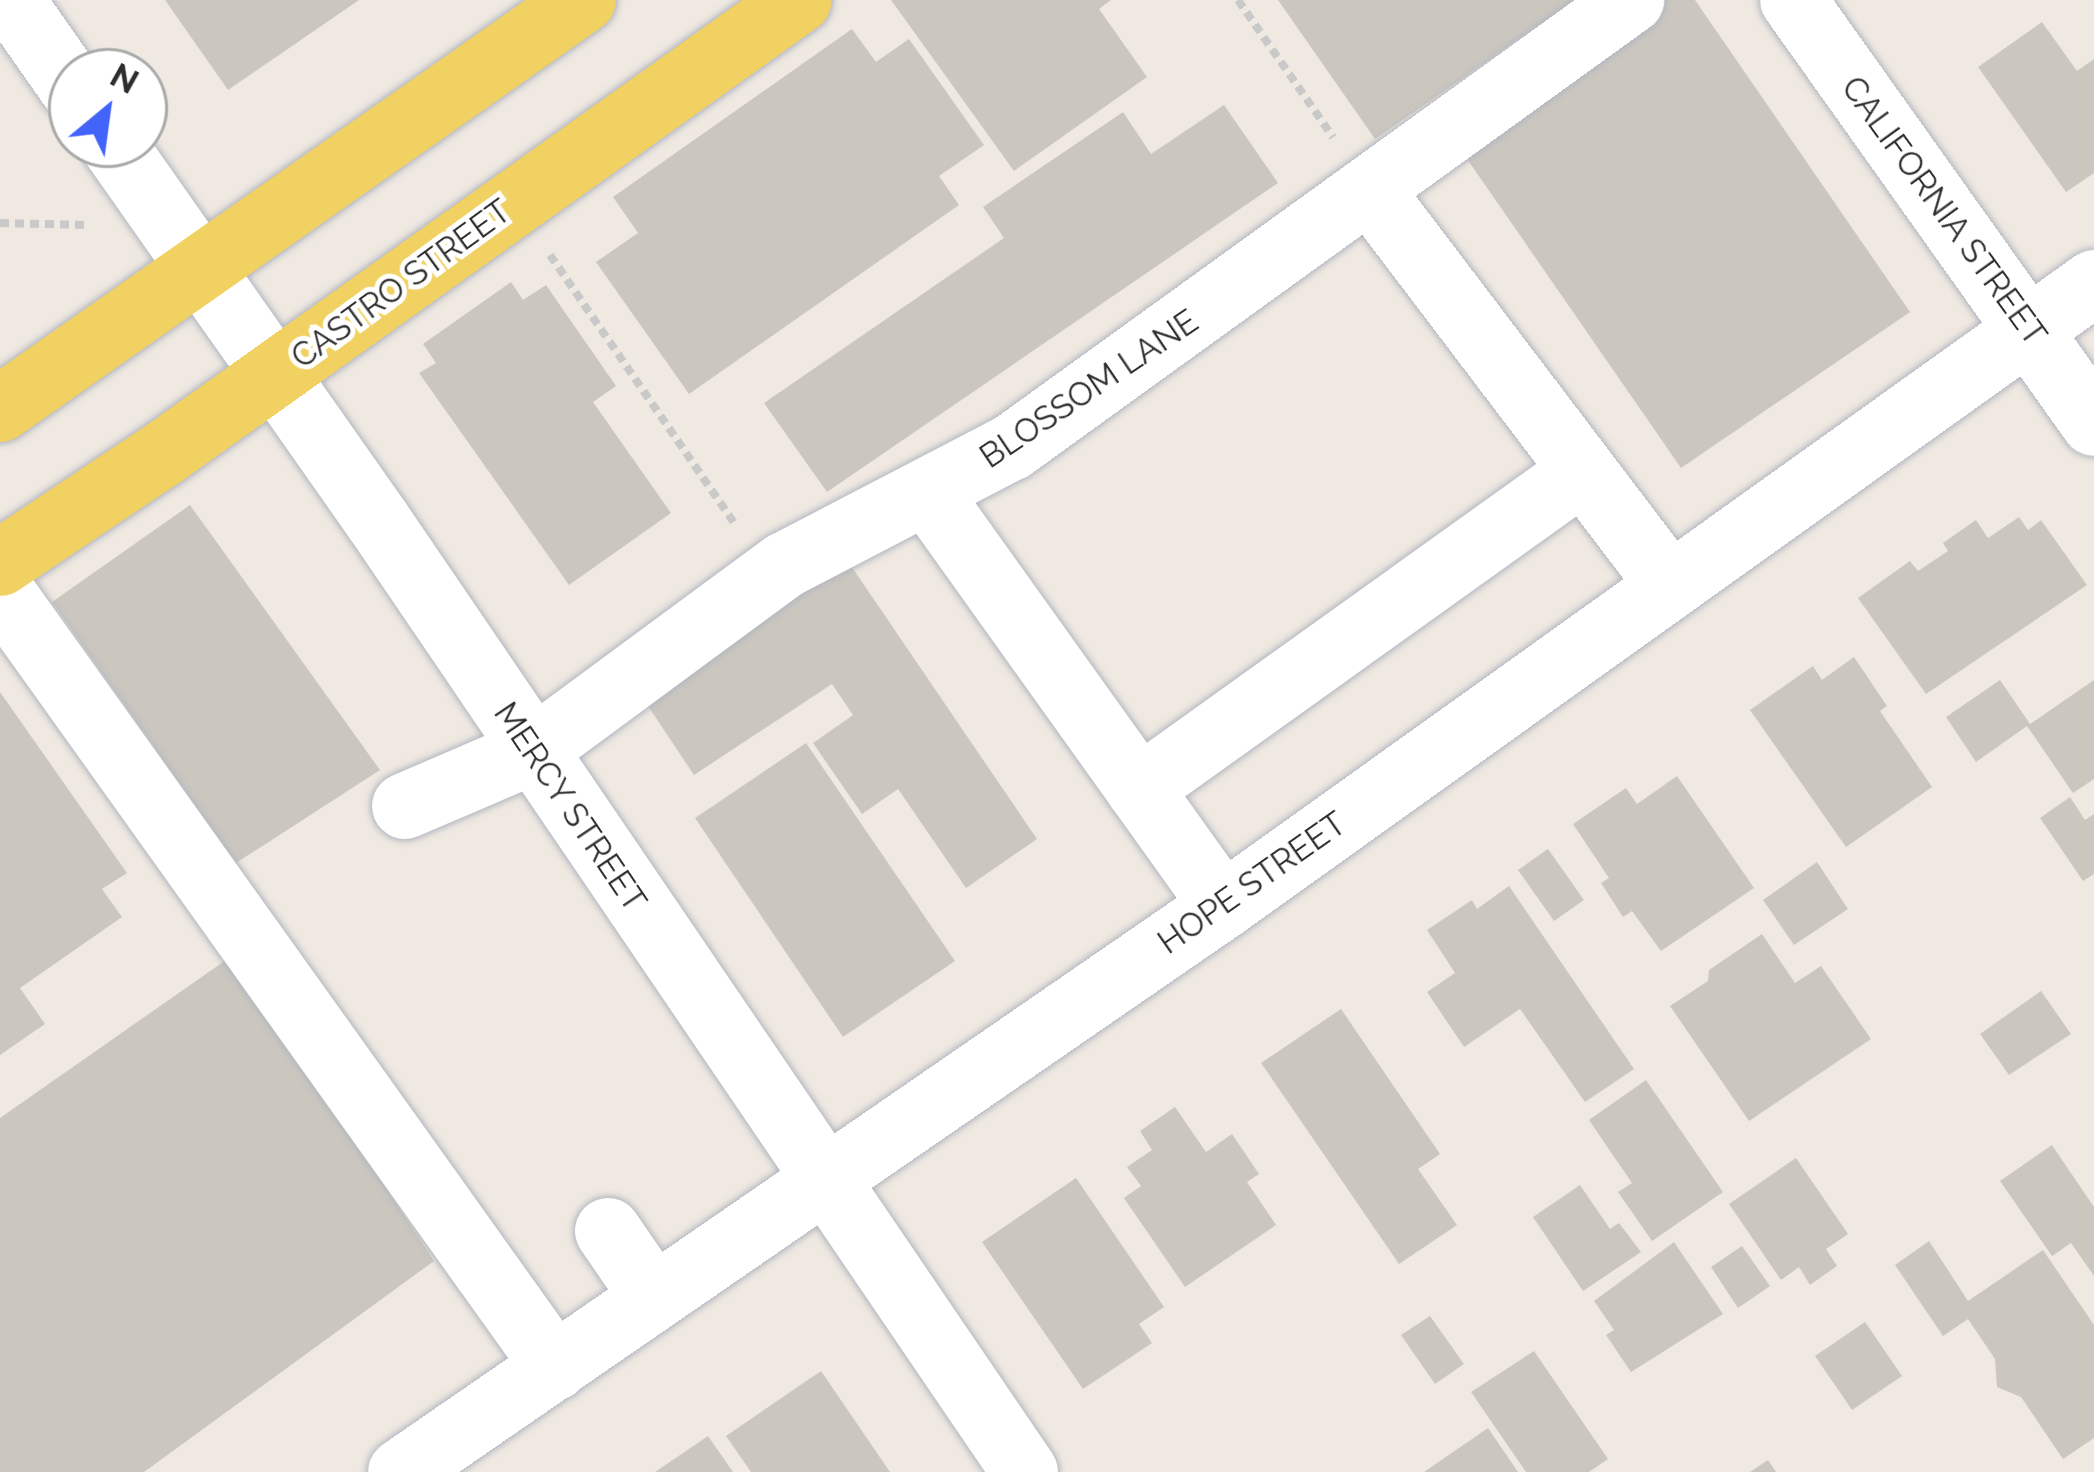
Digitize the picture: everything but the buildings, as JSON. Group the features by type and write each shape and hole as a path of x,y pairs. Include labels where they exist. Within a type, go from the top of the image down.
{"main road":[{"path":"0,409 584,0"},
{"name":"CASTRO STREET","path":"0,563 799,0"}],"street":[{"path":"11,0 48,53"},
{"name":"BLOSSOM LANE","path":"405,806 531,752 770,575 1012,447 1372,193 1631,0"},
{"name":"CALIFORNIA STREET","path":"1793,0 2094,423"},
{"name":"MERCY STREET","path":"129,168 827,1178 1024,1472"},
{"path":"1372,193 1667,583"},
{"name":"HOPE STREET","path":"401,1472 1223,906 1667,583 2094,283"},
{"path":"1139,789 1583,471"},
{"path":"927,493 1223,906"},
{"path":"0,590 555,1366"},
{"path":"608,1232 655,1298"}],"path":[{"path":"1238,0 1372,193"},
{"path":"514,203 770,575"}]}
